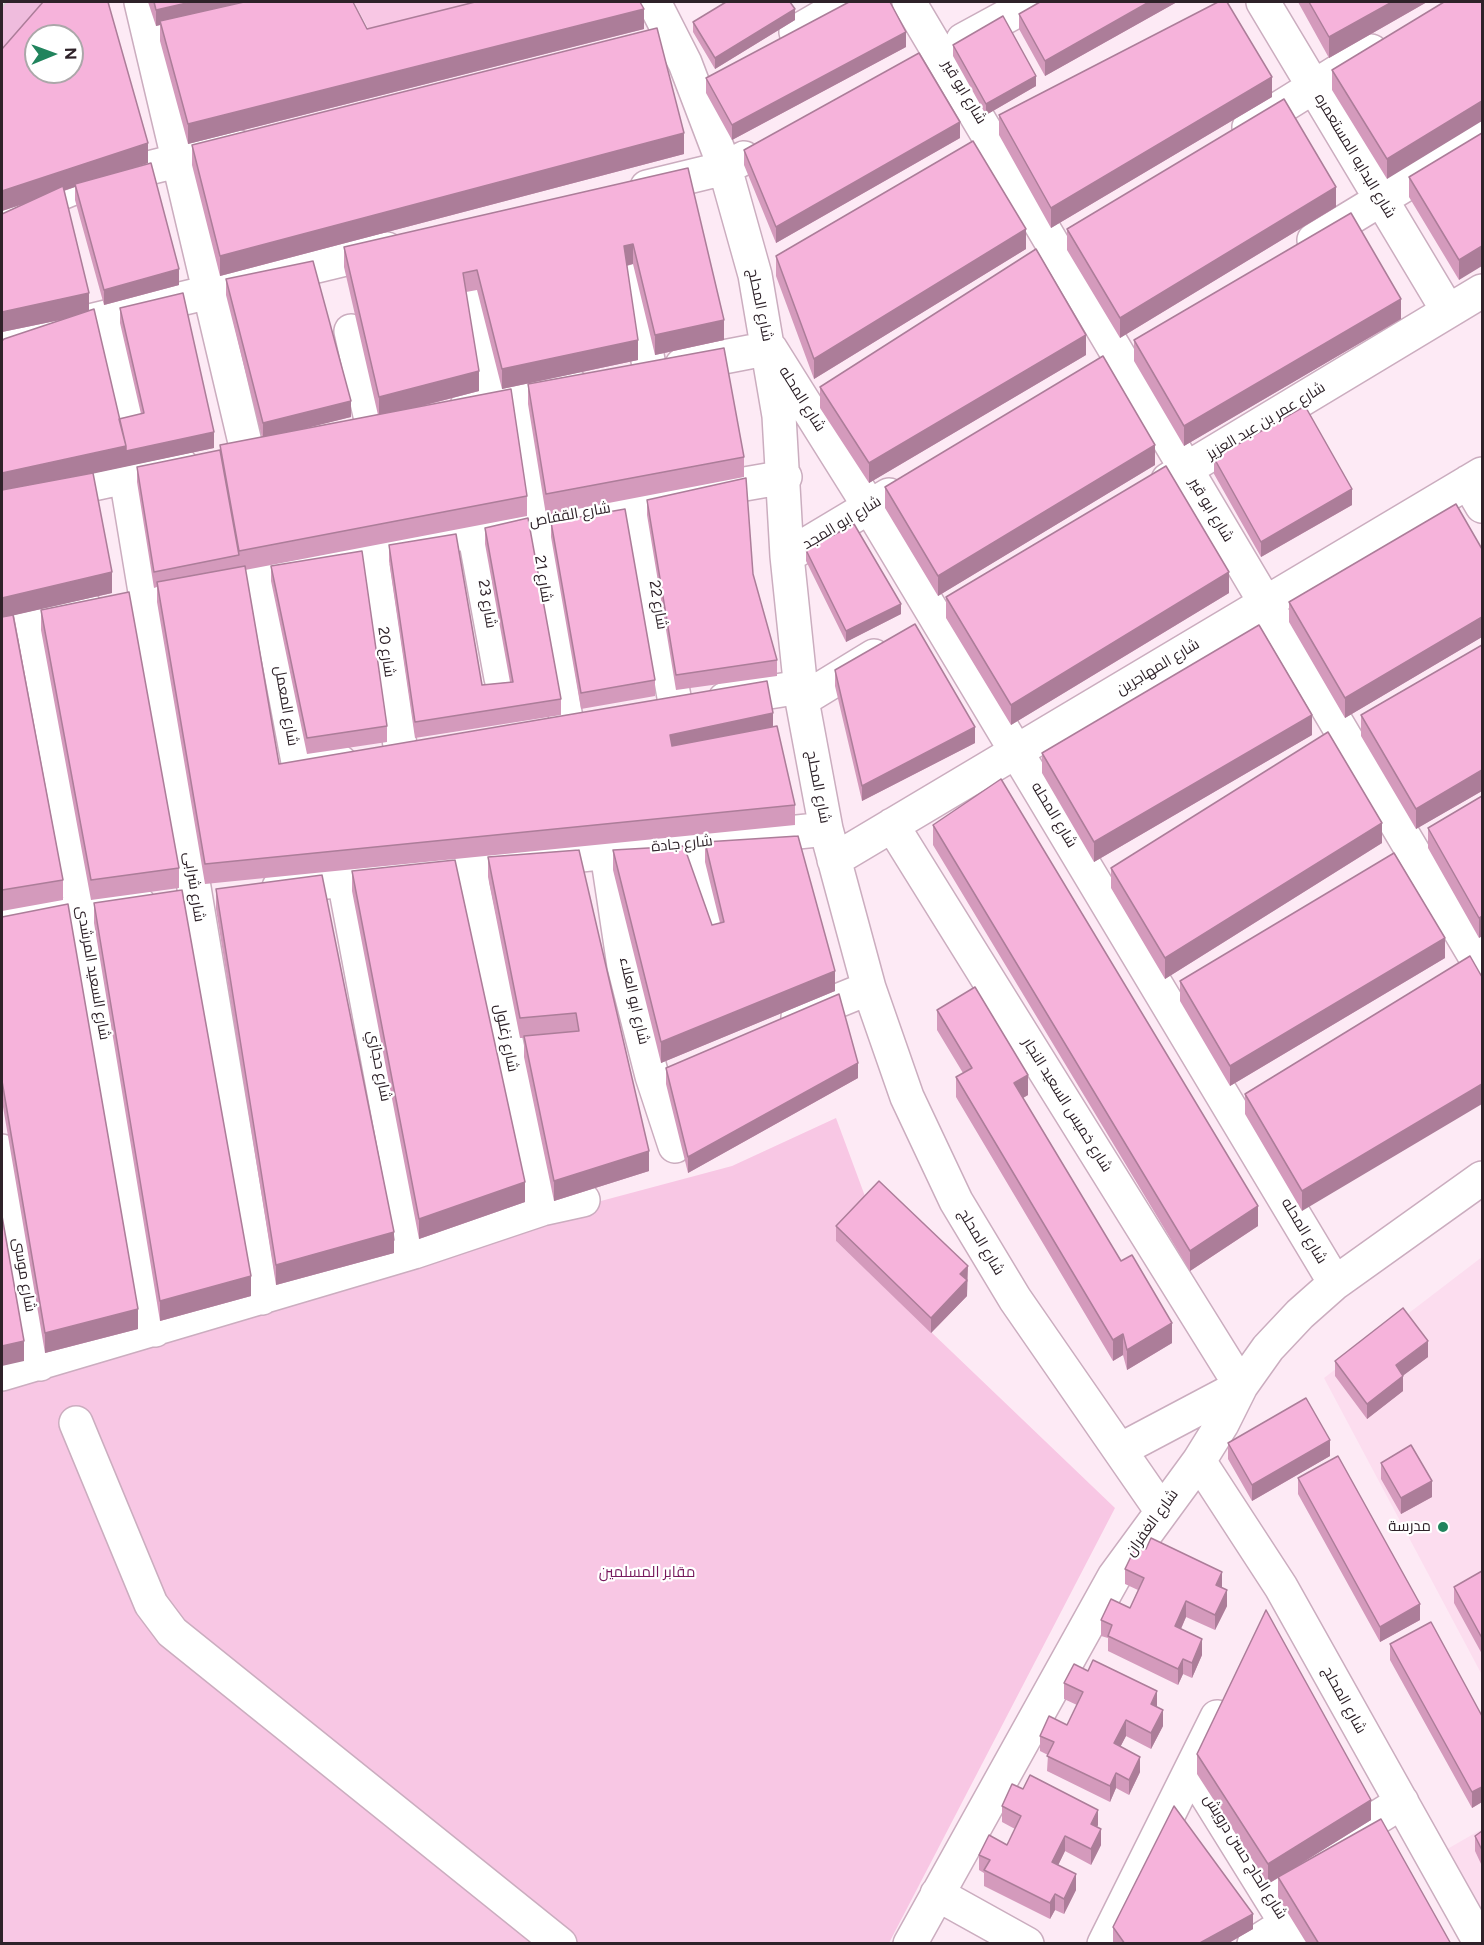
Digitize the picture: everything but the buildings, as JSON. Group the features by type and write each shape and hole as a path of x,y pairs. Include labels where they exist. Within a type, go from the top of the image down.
{"main road":[{"path":"2,32 30,2"}],"street":[{"name":"شارع المحلج","path":"654,2 696,91 725,168 755,275 770,348 791,408 785,477 787,556 801,693 830,844 869,988 907,1097 956,1201 1015,1299 1161,1510"},
{"path":"767,49 848,2"},
{"name":"شارع ابو قير","path":"909,2 991,139 1067,242 1130,350 1187,469 1346,738 1421,840 1480,958"},
{"path":"909,69 1033,2"},
{"name":"شارع البدايه المستعمره","path":"1263,2 1448,311"},
{"path":"183,22 144,16 247,451"},
{"path":"637,43 671,34"},
{"path":"1225,142 1393,38"},
{"path":"696,91 726,73"},
{"path":"960,157 1021,121"},
{"path":"2,217 81,185 270,137"},
{"path":"1291,254 1482,138"},
{"path":"622,193 725,168 766,146"},
{"path":"2,350 40,333 416,242"},
{"path":"1026,267 1067,242"},
{"path":"755,275 786,257"},
{"path":"631,269 650,371"},
{"name":"شارع عمر بن عبد العزيز","path":"1147,493 1482,291"},
{"name":"شارع 21","path":"475,303 503,399 533,522 567,725"},
{"path":"112,316 135,421"},
{"path":"351,330 372,424"},
{"path":"438,411 770,348"},
{"path":"1090,374 1130,350"},
{"path":"791,408 833,382"},
{"name":"شارع المحله","path":"791,408 869,506 1335,1283"},
{"path":"338,432 405,418"},
{"path":"2,504 281,444"},
{"name":"شارع ابو المجد","path":"787,556 919,476"},
{"name":"شارع شرابى","path":"126,477 262,1298"},
{"name":"شارع القفاص","path":"16,619 474,531 785,477"},
{"name":"شارع المهاجرين","path":"830,844 892,825 1266,603 1478,487"},
{"name":"شارع 22","path":"639,503 676,708"},
{"name":"شارع 23","path":"474,531 501,678"},
{"name":"شارع 20","path":"371,551 401,752"},
{"name":"شارع المعمل","path":"262,572 298,762 305,767 434,747"},
{"path":"644,713 801,693 903,639 967,601"},
{"name":"شارع السعيد المرشدى","path":"16,619 82,910 155,1330"},
{"path":"534,731 600,720"},
{"path":"1316,756 1375,720"},
{"path":"774,739 808,731"},
{"name":"شارع خميس السعيد النجار","path":"892,825 1241,1386"},
{"path":"1381,864 1421,840"},
{"path":"691,843 714,936"},
{"name":"شارع جادة","path":"2,923 82,910 691,843 830,844"},
{"name":"شارع ابو العلاء","path":"607,853 624,966 652,1076 675,1146"},
{"name":"شارع زغلول","path":"469,867 542,1209"},
{"path":"1098,888 1128,870"},
{"name":"شارع حجازي","path":"345,880 414,1252"},
{"path":"1446,974 1480,958"},
{"path":"1163,996 1193,978"},
{"path":"771,1028 869,988"},
{"path":"508,1052 541,1047"},
{"path":"652,1076 685,1063"},
{"path":"1228,1105 1257,1087"},
{"name":"شارع موسى","path":"2,1151 40,1364"},
{"name":"شارع الغفران","path":"914,1941 937,1894 1114,1577 1199,1461 1222,1424 1241,1386 1268,1348 1300,1314 1335,1283 1482,1178"},
{"path":"2,1374 414,1252 542,1209 583,1200"},
{"path":"1120,1450 1241,1386"},
{"path":"76,1423 151,1604 172,1632 560,1944"},
{"name":"شارع المحلج","path":"1199,1461 1281,1587 1481,1944"},
{"path":"1266,1618 1281,1587"},
{"path":"1104,1944 1231,1689"},
{"name":"شارع الحاج حسن درويش","path":"1191,1770 1293,1934"},
{"path":"1265,1888 1402,1802"},
{"path":"937,1894 1027,1944"},
{"path":"1254,1944 1293,1934"}],"shaded area":[{"name":"مدرسة","path":"1482,1257 1482,1675 1324,1378"},
{"path":"1482,1829 1482,1928 1437,1855"}],"green space":[{"path":"354,2 511,2 372,36"},
{"name":"مقابر المسلمين","path":"836,1118 869,1207 836,1241 1115,1508 889,1943 2,1944 2,1384 223,1326 541,1217 732,1166"}],"place":[{"name":"مدرسة","path":"1443,1527"}]}
